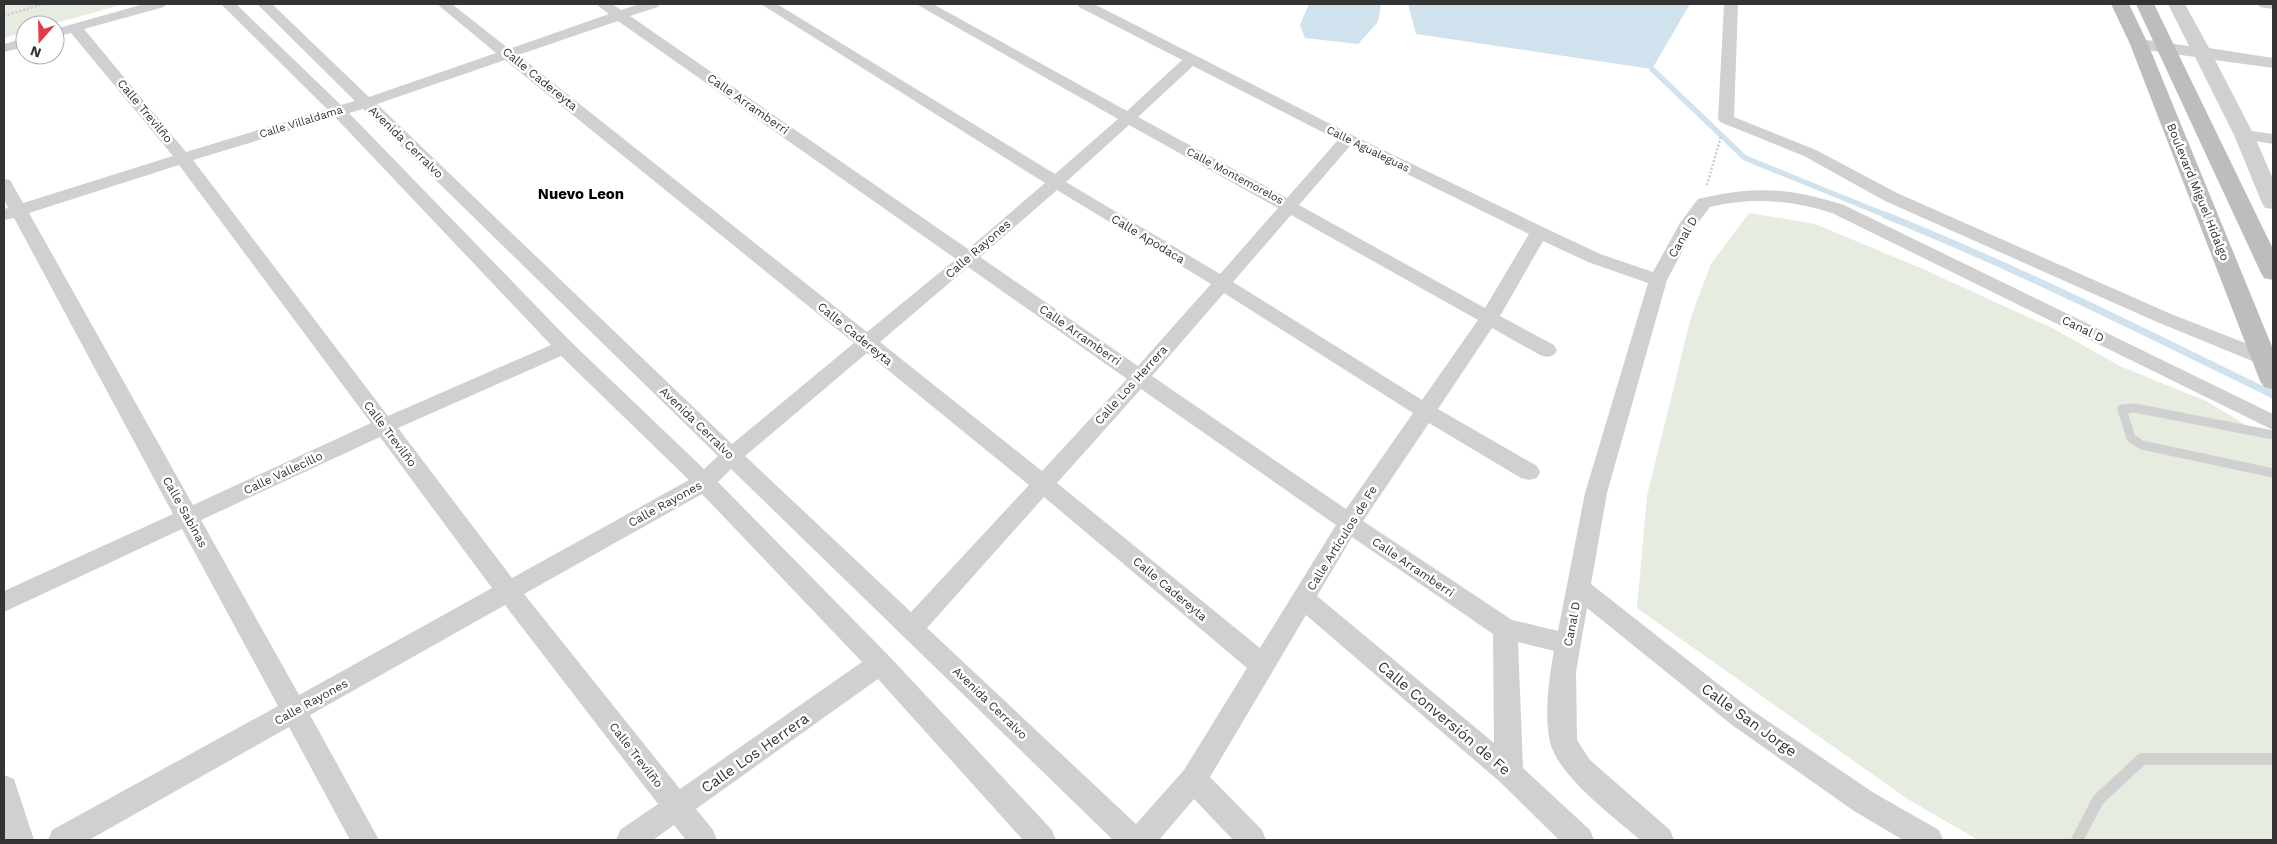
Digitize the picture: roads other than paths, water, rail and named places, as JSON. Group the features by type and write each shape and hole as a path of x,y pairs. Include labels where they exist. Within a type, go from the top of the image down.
{"main road":[{"name":"Boulevard Miguel Hidalgo","path":"2120,4 2140,49 2269,370"},
{"path":"2145,4 2273,272"}],"street":[{"path":"65,30 159,4"},
{"path":"228,4 337,110 564,347 704,482 880,664 1042,840"},
{"name":"Avenida Cerralvo","path":"264,4 730,456 1133,840"},
{"name":"Calle Cadereyta","path":"444,4 509,54 1042,483 1263,666"},
{"name":"Calle Arramberri","path":"603,4 1349,523 1505,629 1568,644"},
{"name":"Calle Villaldama","path":"11,213 337,110 365,103 653,4"},
{"name":"Calle Apodaca","path":"768,4 1222,283 1425,411 1529,472"},
{"name":"Calle Montemorelos","path":"923,4 1546,350"},
{"name":"Calle Agualeguas","path":"1084,4 1348,139 1539,232 1594,258 1658,280"},
{"path":"1730,4 1726,118 1810,153 1891,197 2127,302 2269,370"},
{"path":"2177,4 2244,135 2273,203"},
{"path":"2265,4 2273,5"},
{"name":"Calle Trevilño","path":"75,28 183,158 508,591 703,840"},
{"path":"2140,49 2204,58 2273,63"},
{"path":"2204,58 2273,74"},
{"name":"Calle Rayones","path":"62,840 704,482 730,456 970,258 1129,119 1192,59"},
{"path":"2244,135 2273,139"},
{"name":"Calle Los Herrera","path":"912,628 1140,377 1291,207 1348,139"},
{"name":"Calle Sabinas","path":"4,184 11,213 189,517 293,712 365,840"},
{"name":"Canal D","path":"1660,840 1580,769 1564,744 1562,720 1563,672 1596,493 1658,280 1690,223 1704,203 1733,195 1759,192 1809,199 1838,209 1878,227 2273,423"},
{"name":"Calle Artículos de Fe","path":"1141,840 1194,779 1349,523 1489,318 1539,232"},
{"name":"Calle Vallecillo","path":"4,602 384,426 564,347"},
{"name":"Calle San Jorge","path":"1578,588 1741,717 1864,802 1929,840"},
{"name":"Calle Conversión de Fe","path":"1304,599 1510,773 1580,840"},
{"path":"1505,629 1507,738 1510,773"},
{"name":"Calle Los Herrera","path":"630,840 880,664"},
{"path":"1194,779 1252,840"},
{"path":"4,788 20,840"}],"lane":[{"path":"2273,435 2135,408 2122,408 2131,438 2142,446 2273,473"},
{"path":"2077,840 2098,800 2142,758 2273,759"}],"water":[{"path":"1309,4 1381,4 1378,22 1358,44 1305,38 1300,25"},
{"path":"1408,4 1690,4 1652,69 1416,34"}],"waterway":[{"path":"1652,69 1745,158 1888,216"},
{"path":"1885,215 2032,279 2129,324 2273,395"}],"district":[{"name":"Nuevo Leon","path":"581,194"}]}
